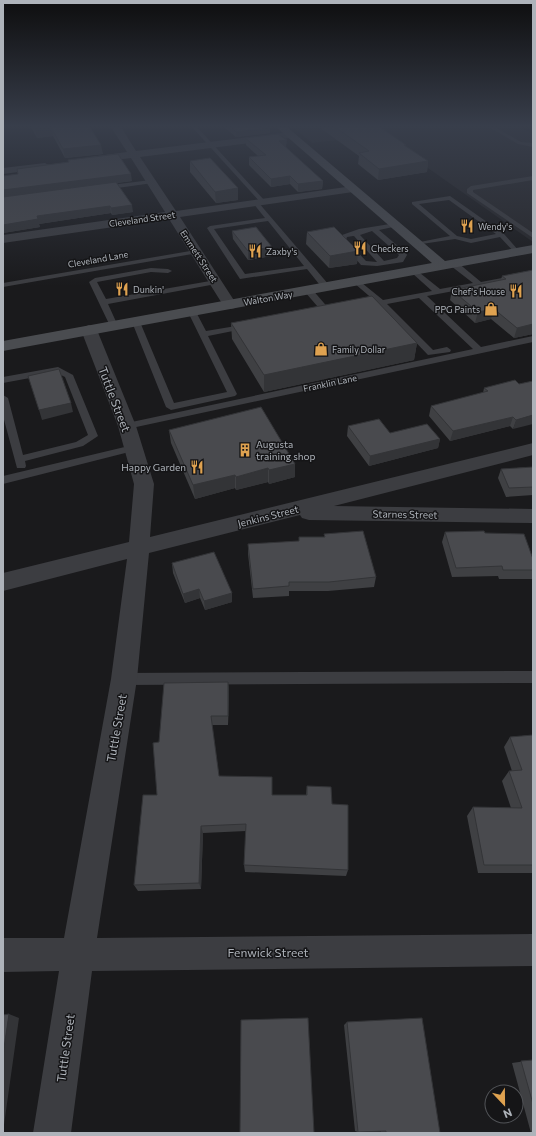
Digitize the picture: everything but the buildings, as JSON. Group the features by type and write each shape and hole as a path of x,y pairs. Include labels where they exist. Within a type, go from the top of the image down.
{"main road":[{"path":"343,180 417,244 449,265"},
{"name":"Walton Way","path":"3,346 533,249"}],"street":[{"name":"Emmett Street","path":"151,182 230,304"},
{"name":"Cleveland Street","path":"3,239 353,189"},
{"name":"Tuttle Street","path":"52,1133 78,953 124,679 139,548 144,484 101,328"},
{"name":"Jenkins Street","path":"3,582 533,449"},
{"name":"Starnes Street","path":"278,513 533,516"},
{"name":"Fenwick Street","path":"3,955 78,953 533,950"}],"lane":[{"path":"240,180 260,202 269,219 326,287"},
{"path":"520,180 473,187 470,189 470,193 533,236"},
{"path":"97,189 151,182"},
{"path":"502,235 470,241 456,237 414,203 450,198 502,235 517,252"},
{"path":"269,219 210,228 243,278 309,267"},
{"path":"374,229 403,255 400,260 364,264 342,240 344,236 359,231 396,225"},
{"path":"359,231 356,235 389,276"},
{"path":"417,244 456,237"},
{"name":"Cleveland Lane","path":"3,285 196,252"},
{"path":"160,258 173,280"},
{"path":"449,265 479,284"},
{"path":"101,328 102,302 93,282 95,280 151,270 173,280"},
{"path":"415,271 438,292"},
{"path":"102,302 173,280 216,282"},
{"path":"350,308 502,280"},
{"path":"357,282 382,303 431,353 477,347"},
{"path":"308,290 327,312"},
{"path":"421,295 477,347"},
{"path":"136,322 171,407 232,394 192,312"},
{"path":"204,334 258,324"},
{"name":"Franklin Lane","path":"3,480 23,475 130,437 477,347 533,339"},
{"path":"3,380 58,370 69,375 93,436 79,444 19,459"},
{"path":"3,398 23,475"},
{"path":"124,679 533,677"}],"shaded area":[{"path":"445,180 533,180 533,242"}],"place":[{"name":"Wendy's","path":"467,226"},
{"name":"Checkers","path":"360,248"},
{"name":"Zaxby's","path":"255,251"},
{"name":"Dunkin'","path":"122,289"},
{"name":"Chef's House","path":"516,291"},
{"name":"PPG Paints","path":"491,309"},
{"name":"Family Dollar","path":"321,349"},
{"name":"Augusta training shop","path":"245,450"},
{"name":"Happy Garden","path":"197,467"}]}
